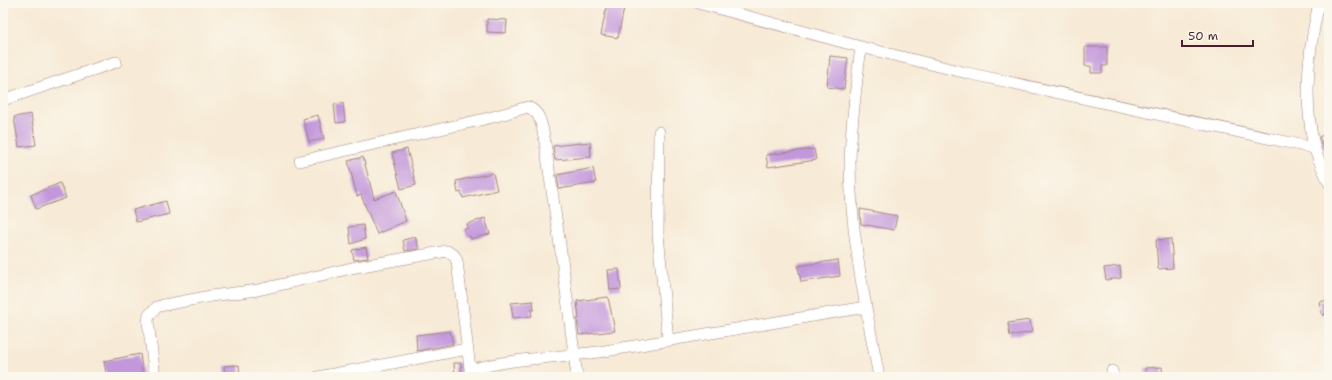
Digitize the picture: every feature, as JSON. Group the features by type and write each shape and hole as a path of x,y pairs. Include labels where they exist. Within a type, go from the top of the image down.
{"street":[{"path":"698,3 861,47 967,73 1314,148"},
{"path":"1319,3 1314,27 1307,82 1308,115 1314,148 1329,183"},
{"path":"861,47 850,162 854,225 866,307 879,377"},
{"path":"3,100 116,62"},
{"path":"300,160 528,108 533,110 540,118 562,259 577,377"},
{"path":"659,132 658,234 668,341"},
{"path":"155,377 148,321 149,315 157,307 211,296 258,290 356,267 447,251 454,255 457,261 470,374 491,364 536,357 575,356 866,307"},
{"path":"318,377 468,349"}],"building":[{"path":"607,3 625,3 618,38 601,35"},
{"path":"487,19 507,20 506,33 487,32"},
{"path":"1085,47 1107,47 1107,66 1102,66 1102,73 1091,73 1091,66 1085,66"},
{"path":"830,56 848,58 844,89 827,87"},
{"path":"343,103 345,122 336,123 334,104"},
{"path":"31,114 36,145 19,147 14,117"},
{"path":"318,115 324,139 309,142 303,119"},
{"path":"1329,132 1329,162 1319,137"},
{"path":"590,142 591,157 555,160 553,146"},
{"path":"407,149 416,185 401,189 392,153"},
{"path":"814,149 816,160 768,167 766,155"},
{"path":"363,157 374,199 396,191 406,221 377,234 361,195 357,196 348,161"},
{"path":"593,168 596,183 559,189 557,175"},
{"path":"493,173 497,190 463,198 461,192 458,193 456,181"},
{"path":"60,183 66,198 36,209 31,195"},
{"path":"166,201 169,214 136,222 133,210"},
{"path":"860,209 897,216 894,230 861,224"},
{"path":"485,218 490,234 471,239 470,236 467,237 464,229 468,228 467,224"},
{"path":"363,225 365,239 351,244 349,227"},
{"path":"415,237 419,249 405,251 403,240"},
{"path":"1171,239 1173,268 1158,269 1156,240"},
{"path":"366,247 368,258 354,260 352,250"},
{"path":"838,260 840,276 801,282 798,266"},
{"path":"1120,266 1121,278 1106,280 1104,268"},
{"path":"619,269 621,289 610,290 608,270"},
{"path":"608,297 615,331 579,335 577,301"},
{"path":"1329,300 1329,313 1322,315 1319,302"},
{"path":"533,301 534,310 531,310 532,316 513,318 511,303"},
{"path":"1030,320 1032,332 1010,336 1008,323"},
{"path":"450,331 453,344 417,351 416,335"},
{"path":"140,354 143,377 124,377 124,374 107,377 104,361"},
{"path":"454,363 461,363 462,377 455,377"},
{"path":"239,365 240,377 225,377 224,366"},
{"path":"1162,367 1163,377 1146,377 1145,368"}]}
